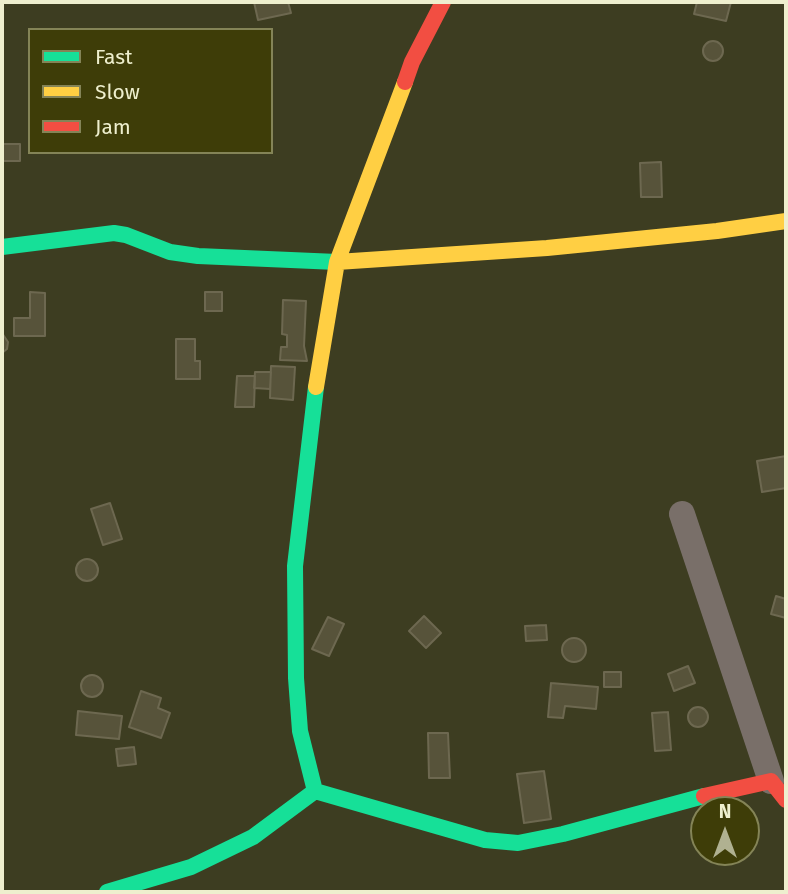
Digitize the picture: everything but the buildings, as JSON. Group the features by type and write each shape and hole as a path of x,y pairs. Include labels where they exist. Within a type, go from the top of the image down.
{"street":[{"path":"315,791 300,731 296,678 295,566 313,404 337,262 412,62 443,2"},
{"path":"2,247 114,233 170,252 198,256 337,262 547,247 718,231 786,221"},
{"path":"315,791 485,840 518,843 563,834 720,792 778,791 682,514"},
{"path":"107,892 204,861 253,837 315,791"}],"traffic: fast":[{"path":"2,247 114,233 170,252 198,256 337,262"},
{"path":"315,791 300,731 296,678 295,566 316,387"},
{"path":"107,892 191,867 253,837 315,791 485,840 518,843 563,834 690,800"}],"traffic: slow":[{"path":"316,387 337,262 405,82"},
{"path":"337,262 547,248 717,231 786,221"}],"traffic: jam":[{"path":"405,82 412,62 443,2"},
{"path":"704,796 771,781 786,800"}]}
